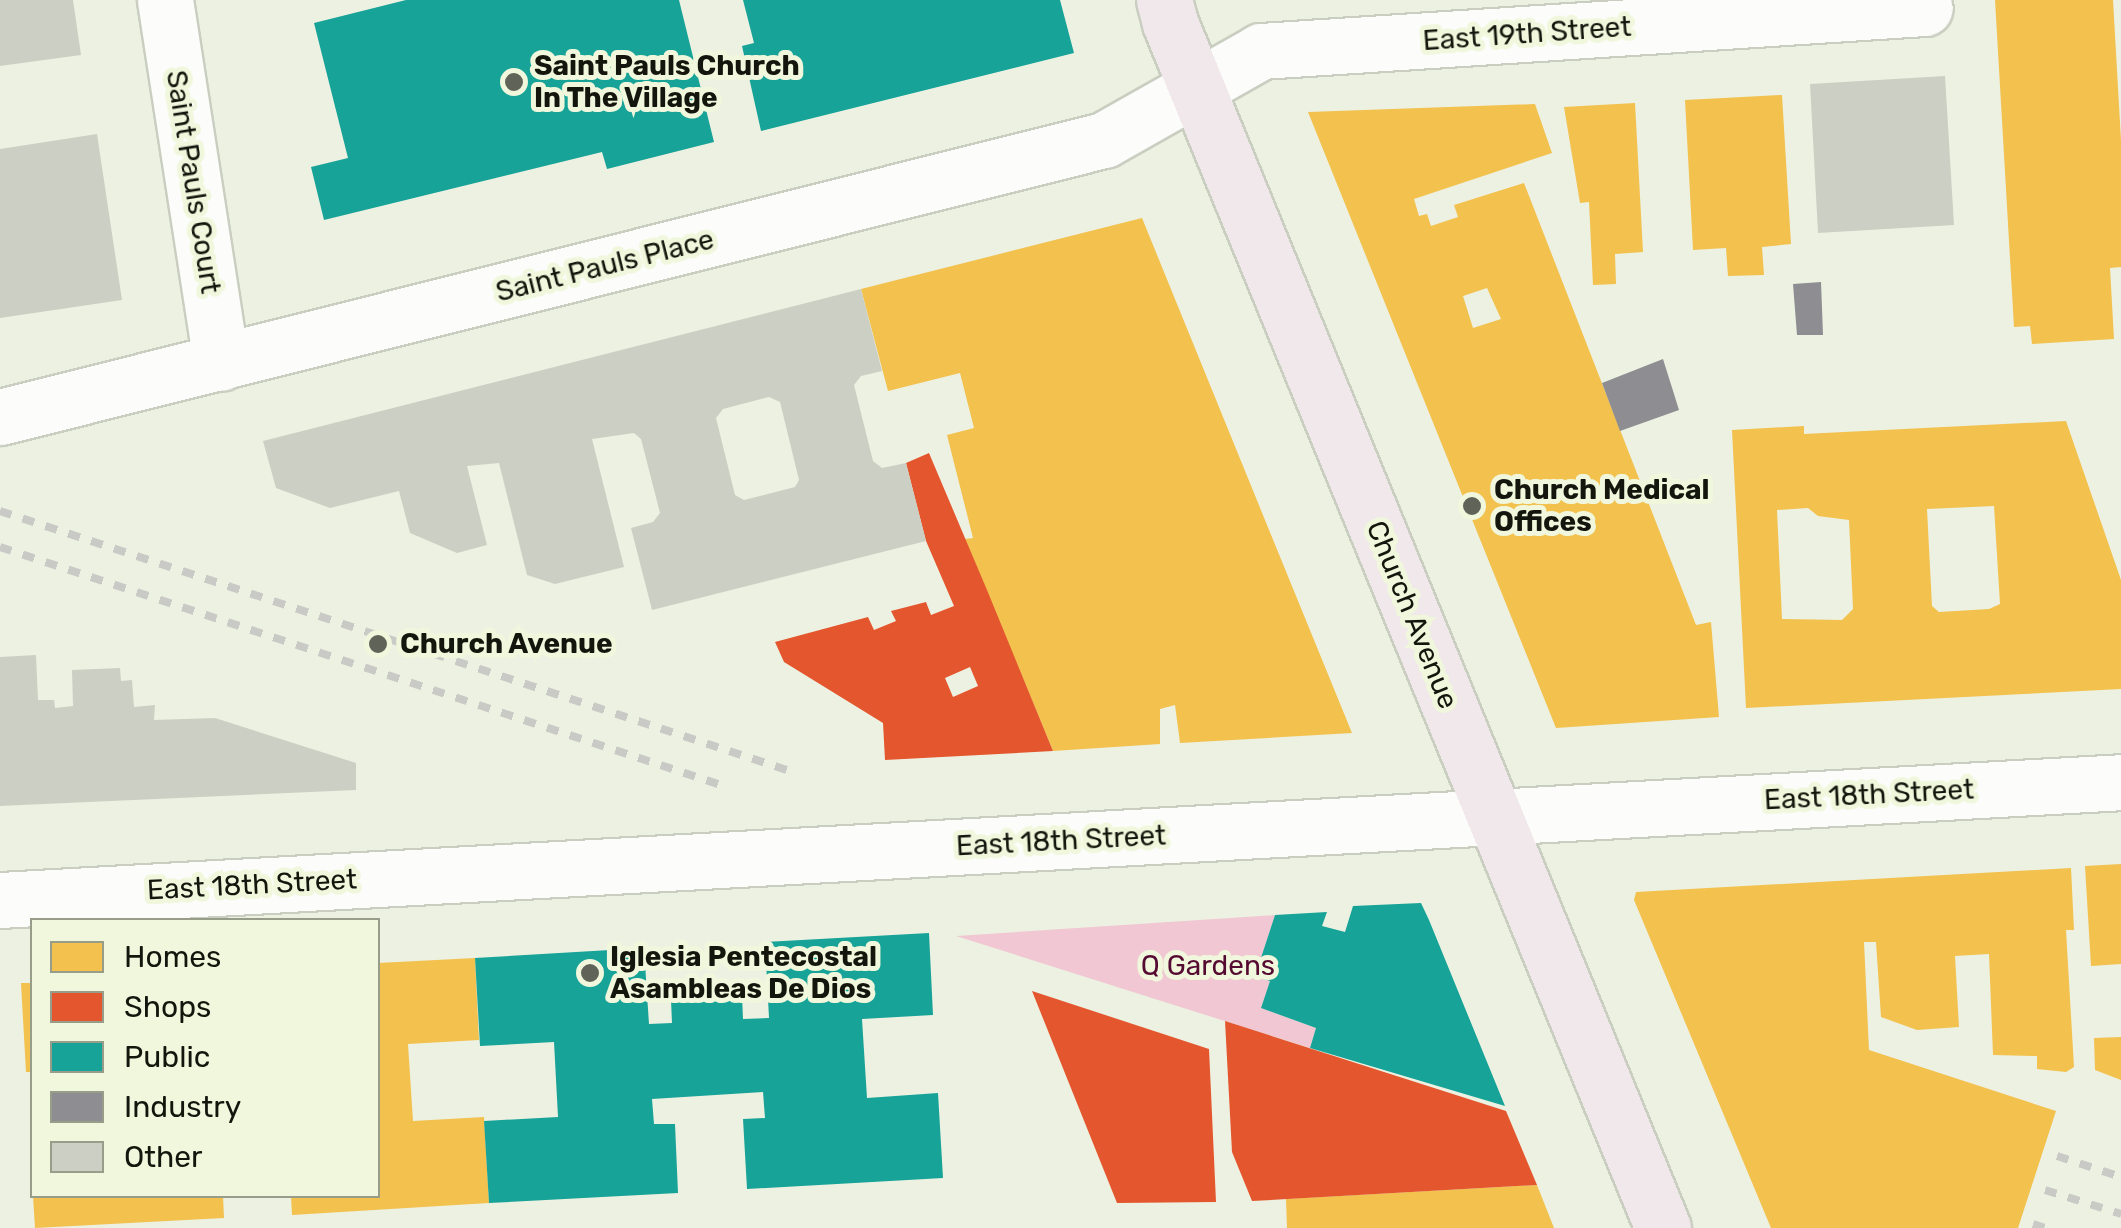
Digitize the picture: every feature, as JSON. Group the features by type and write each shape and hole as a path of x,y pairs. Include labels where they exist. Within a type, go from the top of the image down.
{"main road":[{"name":"Church Avenue","path":"1164,0 1663,1228"}],"street":[{"name":"Saint Pauls Court","path":"165,0 221,363"},
{"name":"East 19th Street","path":"1198,88 1261,52 1925,8"},
{"name":"Saint Pauls Place","path":"0,416 1104,140 1198,88"},
{"name":"East 18th Street","path":"0,900 2121,782"}],"green space":[{"name":"Q Gardens","path":"1275,915 1255,976 1270,981 1261,1008 1316,1028 1310,1048 956,936"}],"building: Homes":[{"path":"1995,0 2113,0 2121,140 2121,267 2110,268 2114,339 2032,344 2030,326 2014,327"},
{"path":"1782,95 1791,244 1762,247 1764,275 1728,276 1726,248 1693,250 1685,100"},
{"path":"1635,103 1643,252 1615,254 1616,284 1593,285 1589,202 1580,203 1564,107"},
{"path":"1535,104 1552,153 1414,199 1419,216 1427,214 1431,226 1458,217 1454,205 1524,183 1696,625 1711,622 1719,717 1556,728 1308,112","holes":["1487,288 1501,319 1473,328 1463,296"]},
{"path":"1142,218 1352,733 1180,743 1175,705 1160,709 1160,744 1053,751 965,539 973,538 947,435 974,428 960,373 888,391 861,289"},
{"path":"2066,421 2121,580 2121,689 1746,708 1732,430 1804,426 1804,434","holes":["1994,506 2000,604 1989,609 1939,612 1932,606 1927,509","1808,508 1818,516 1849,520 1853,609 1842,620 1782,619 1777,510"]},
{"path":"2121,864 2121,964 2091,966 2085,866"},
{"path":"2071,868 2074,930 2066,930 2074,1067 2066,1072 2037,1069 2037,1056 1993,1055 1989,954 1955,956 1959,1027 1917,1030 1881,1017 1876,942 1864,942 1869,1050 2056,1111 2018,1228 1771,1228 1634,900 1636,892"},
{"path":"475,958 479,1040 408,1044 413,1121 484,1117 489,1203 292,1215 291,1198 380,1198 380,963"},
{"path":"21,983 30,983 30,1072 26,1072"},
{"path":"2121,1037 2121,1080 2095,1070 2094,1038"},
{"path":"1537,1185 1554,1228 1287,1228 1286,1199"},
{"path":"33,1198 223,1198 224,1218 35,1228"}],"building: Shops":[{"path":"929,453 1053,751 885,760 883,723 784,662 775,642 868,617 874,630 896,621 891,611 926,602 931,615 954,606 926,541 906,463","holes":["970,667 978,686 953,697 945,678"]},
{"path":"1032,991 1209,1049 1216,1202 1117,1203"},
{"path":"1225,1021 1506,1111 1537,1185 1252,1201 1232,1152"}],"building: Public":[{"name":"Saint Pauls Church In The Village","path":"406,0 679,0 714,142 607,169 602,152 324,220 311,167 348,158 314,23"},
{"name":"Saint Pauls Church In The Village","path":"743,0 1060,0 1074,53 761,131 742,46 754,43"},
{"path":"1421,903 1505,1106 1310,1048 1316,1028 1261,1008 1270,981 1255,976 1275,915 1327,912 1322,926 1345,932 1353,906"},
{"path":"929,933 933,1015 862,1019 867,1098 938,1093 943,1178 747,1189 743,1119 765,1118 763,1092 652,1099 654,1124 675,1124 678,1193 489,1203 484,1121 558,1117 554,1042 480,1046 475,958 644,948 649,1024 672,1023 671,1000 742,995 743,1019 769,1018 765,942"}],"building: Industry":[{"path":"1821,282 1823,335 1797,335 1793,284"},
{"path":"1663,359 1679,410 1620,431 1602,383"}],"building: Other":[{"path":"0,0 73,0 81,55 0,66"},
{"path":"1945,76 1954,225 1818,233 1810,84"},
{"path":"97,134 122,300 0,318 0,149"},
{"path":"861,289 882,371 861,376 854,385 873,461 882,468 906,463 926,541 652,610 631,528 653,522 660,513 641,439 634,433 592,439 624,567 555,584 527,575 499,463 467,466 487,545 457,553 410,533 399,491 330,508 276,488 263,441","holes":["769,397 780,402 799,480 795,487 744,500 735,495 716,418 723,409"]},
{"path":"36,655 38,700 54,700 55,708 73,706 72,670 120,668 121,681 132,680 134,707 155,705 154,720 215,718 356,763 356,790 0,806 0,657"}],"railway":[{"path":"0,511 787,770"},
{"path":"0,547 724,786"},
{"path":"2057,1156 2121,1177"},
{"path":"2045,1190 2121,1214"},
{"path":"2033,1224 2045,1228"}],"place":[{"name":"Saint Pauls Church In The Village","path":"514,82"},
{"name":"Church Medical Offices","path":"1472,506"},
{"name":"Church Avenue","path":"378,644"},
{"name":"Iglesia Pentecostal Asambleas De Dios","path":"590,973"}]}
